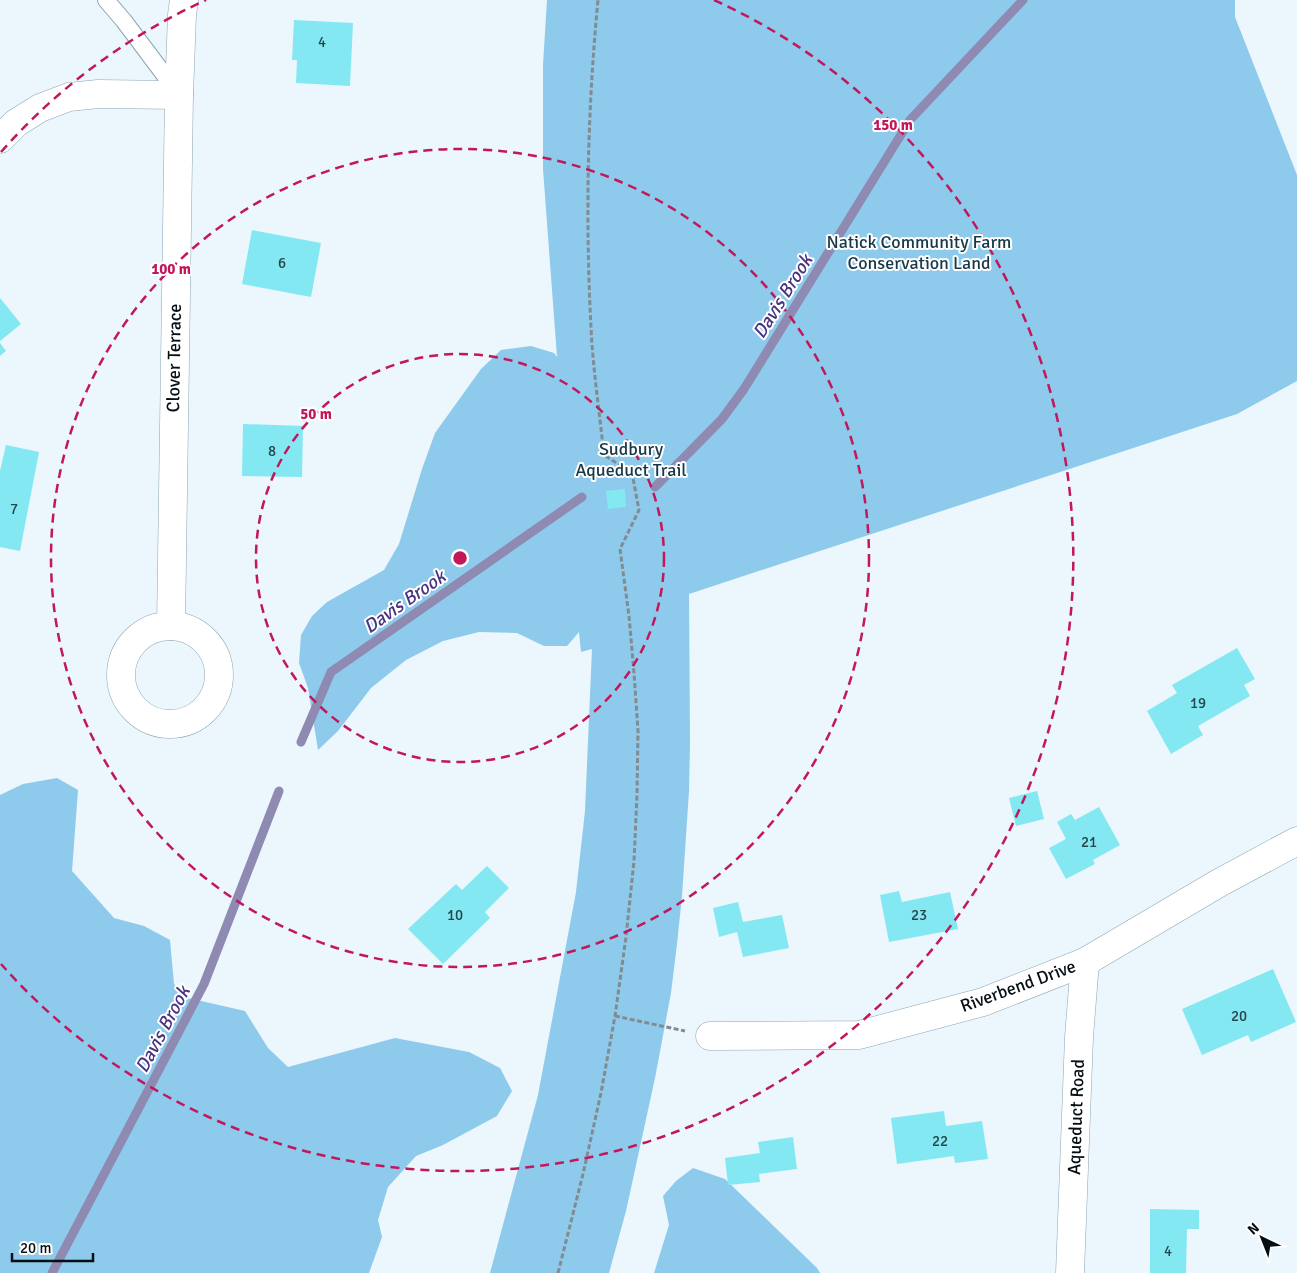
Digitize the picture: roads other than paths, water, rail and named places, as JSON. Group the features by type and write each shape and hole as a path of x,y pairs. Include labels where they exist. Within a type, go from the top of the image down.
{"street":[{"name":"Clover Terrace","path":"171,626 179,95 184,0"},
{"path":"0,139 16,123 40,108 68,97 98,94 179,95"},
{"name":"Riverbend Drive","path":"710,1036 859,1035 983,1002 1085,962 1219,883 1297,840"},
{"name":"Aqueduct Road","path":"1070,1273 1079,1037 1085,962"}],"lane":[{"path":"106,0 179,95"}],"waterway":[{"name":"Davis Brook","path":"655,487 722,419 744,389 910,120 1023,0"},
{"name":"Davis Brook","path":"301,742 331,672 582,497"},
{"name":"Davis Brook","path":"52,1273 204,984 279,791"}],"park label":[{"name":"Natick Community Farm Conservation Land","path":"919,252"},
{"name":"Sudbury Aqueduct Trail","path":"631,459"}]}
